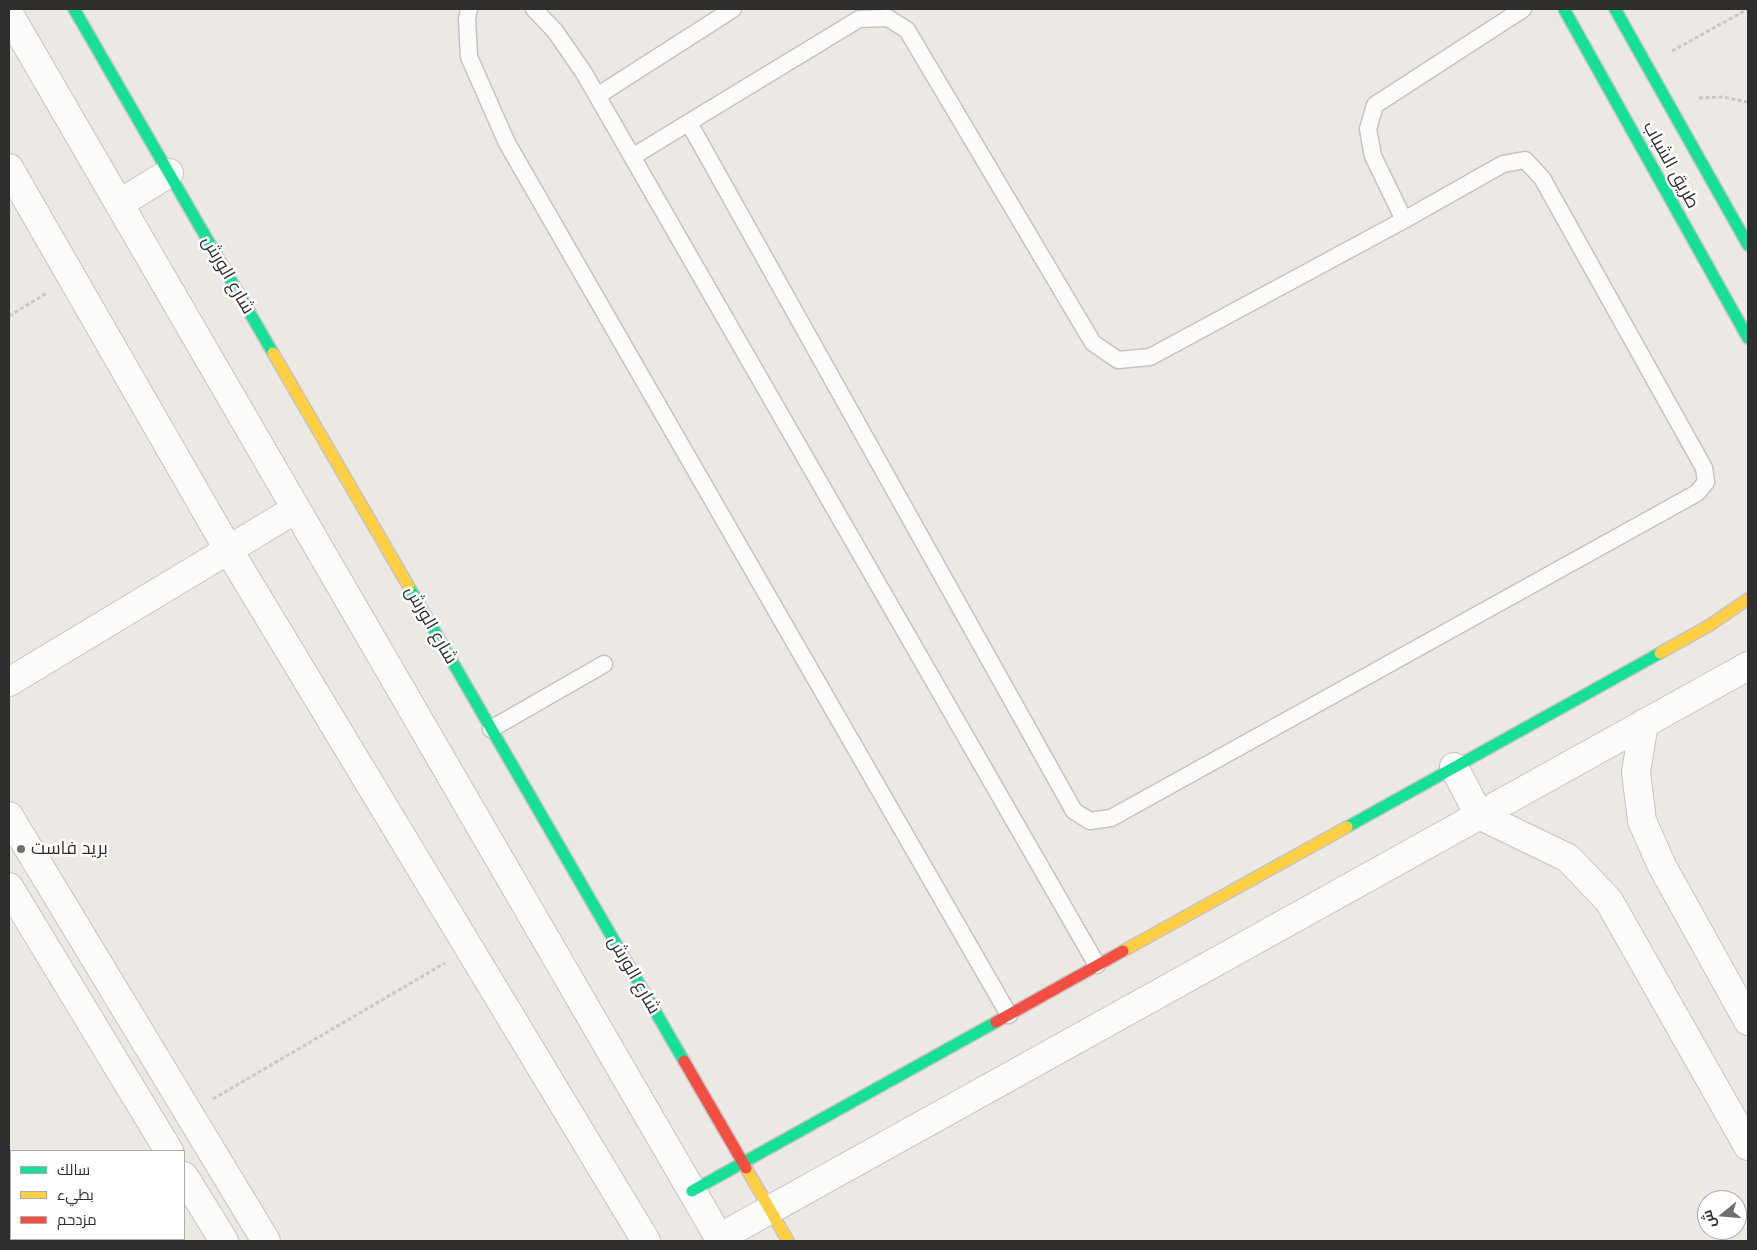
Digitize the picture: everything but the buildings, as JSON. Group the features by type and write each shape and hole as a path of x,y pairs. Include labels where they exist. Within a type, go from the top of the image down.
{"street":[{"name":"شارع الورش","path":"74,9 788,1241"},
{"name":"طريق الشباب","path":"1564,9 1748,338"},
{"name":"طريق الشباب","path":"1616,9 1748,245"},
{"path":"9,14 720,1240 770,1210 1748,666"},
{"path":"9,168 228,549 646,1241"},
{"path":"119,204 169,173"},
{"path":"9,682 296,509"},
{"path":"692,1191 1710,625 1748,599"},
{"path":"1644,723 1636,772 1642,821 1662,866 1748,1021"},
{"path":"1454,767 1480,815 1568,858 1609,901 1748,1146"},
{"path":"9,816 266,1241"},
{"path":"9,888 168,1150"},
{"path":"185,1178 224,1241"}],"lane":[{"path":"469,9 466,19 468,57 507,143 1009,1015"},
{"path":"534,9 570,51 584,73 1097,965"},
{"path":"597,96 732,9"},
{"path":"1404,220 1373,156 1368,129 1375,105 1523,9"},
{"path":"632,157 859,19 888,18 907,30 1093,343 1118,360 1150,357 1404,220 1503,164 1524,160 1542,178 1704,468 1706,482 1697,493 1110,818 1090,821 1074,811 689,123"},
{"path":"491,729 604,664"}],"path":[{"path":"1647,64 1748,10"},
{"path":"1666,99 1723,97 1748,102"},
{"path":"9,316 73,278"},
{"path":"189,1113 470,948"}],"traffic: fast":[{"path":"74,9 273,353"},
{"path":"1564,9 1748,338"},
{"path":"1615,9 1748,245"},
{"path":"409,587 684,1061"},
{"path":"1347,827 1660,653"},
{"path":"692,1191 996,1022"}],"traffic: slow":[{"path":"273,353 409,587"},
{"path":"1660,653 1710,625 1748,599"},
{"path":"1123,951 1347,827"},
{"path":"746,1168 788,1241"}],"traffic: jam":[{"path":"996,1022 1123,951"},
{"path":"684,1061 746,1168"}],"place":[{"name":"بريد فاست","path":"21,849"}]}
